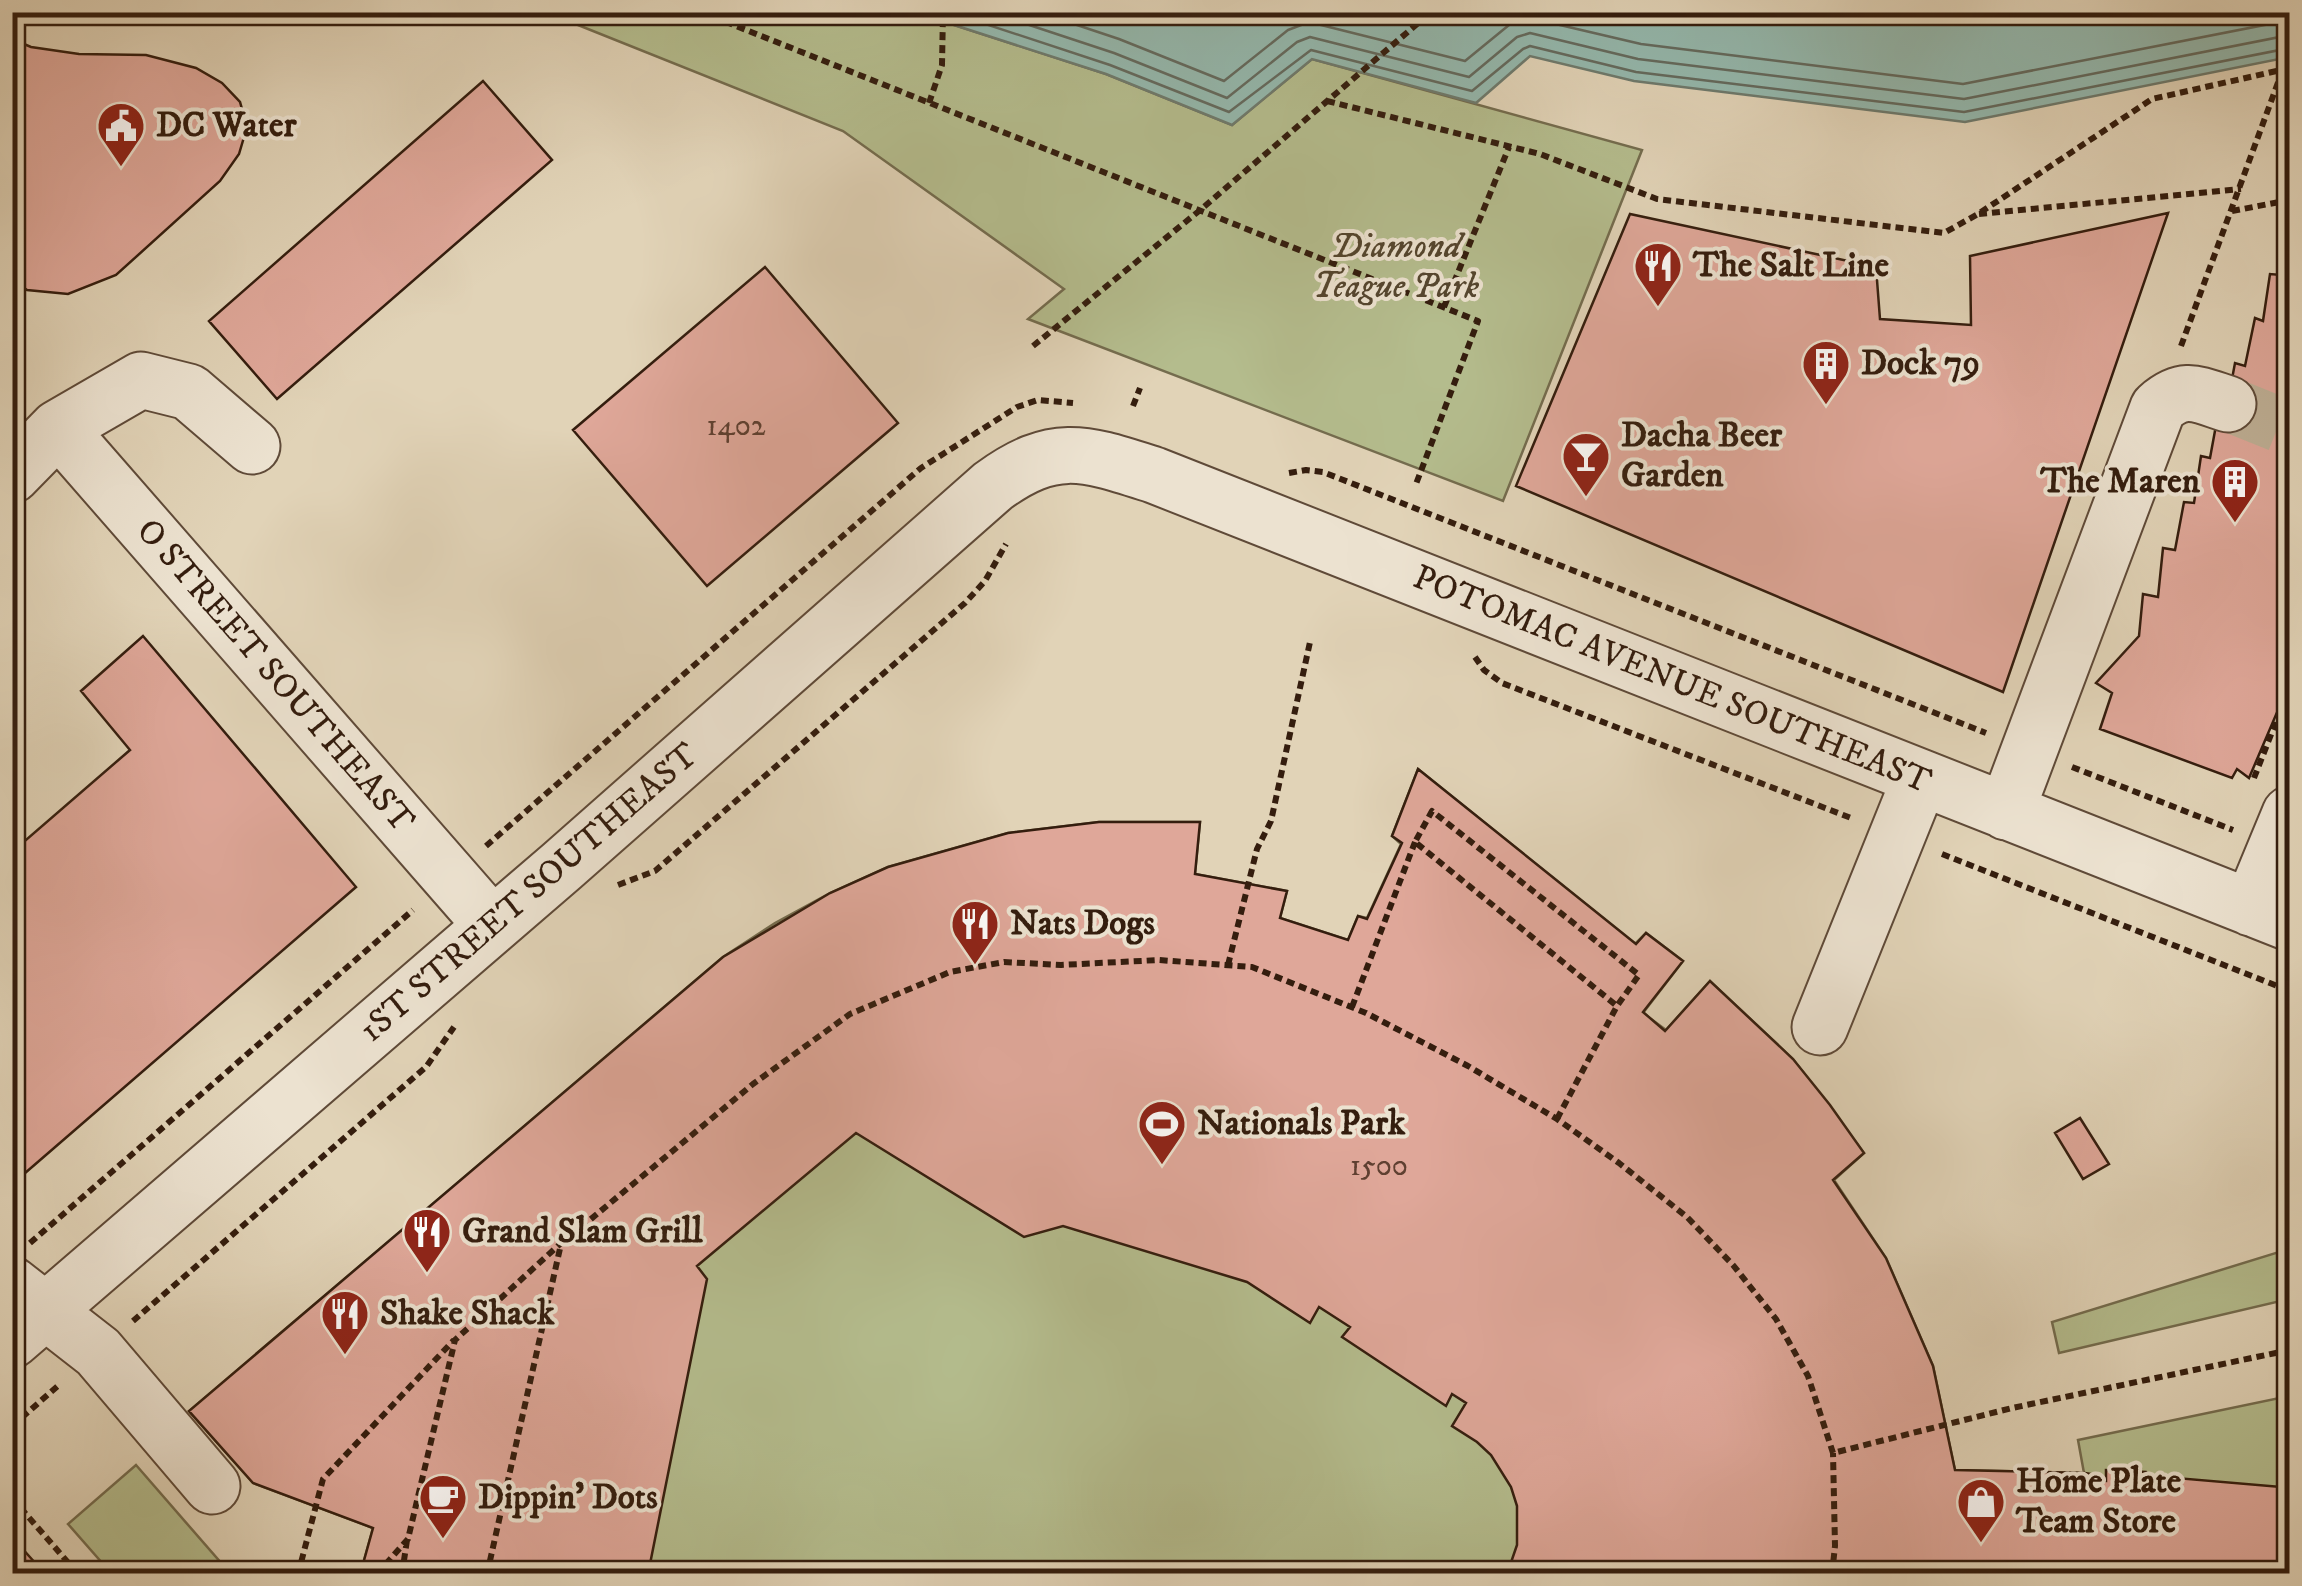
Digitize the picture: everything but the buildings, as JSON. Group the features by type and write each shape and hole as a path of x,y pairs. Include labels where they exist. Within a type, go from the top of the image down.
{"street":[{"path":"12,475 58,428 140,380 188,392 252,446"},
{"path":"2006,812 2158,408 2174,394 2191,392 2228,404"},
{"name":"O STREET SOUTHEAST","path":"58,428 492,925"},
{"name":"POTOMAC AVENUE SOUTHEAST","path":"1051,455 1112,461 1154,475 2270,915"},
{"name":"1ST STREET SOUTHEAST","path":"24,1296 492,925 993,486 1028,463 1051,455"},
{"path":"1820,1026 1920,779"},
{"path":"2270,800 2270,915"},
{"path":"24,1296 98,1352 212,1486"}],"path":[{"path":"701,12 1478,320 1416,484"},
{"path":"734,25 738,12"},
{"path":"929,103 942,65 943,12"},
{"path":"1033,346 1431,12"},
{"path":"1327,102 1540,154 1657,199 1944,233 2152,99 2286,68"},
{"path":"2158,408 2286,68"},
{"path":"1444,307 1509,147"},
{"path":"1978,214 2241,189"},
{"path":"2232,211 2290,200"},
{"path":"1132,406 1140,388"},
{"path":"536,802 933,458 1027,403 1072,402"},
{"path":"1281,473 1323,472 1992,735"},
{"path":"606,890 655,871 950,616 985,581 1016,532"},
{"path":"1228,966 1257,849 1271,821 1310,642"},
{"path":"1463,650 1502,682 2290,991"},
{"path":"2270,800 2290,686"},
{"path":"2060,762 2234,830"},
{"path":"1352,1008 1415,842 1432,811 1638,975 1556,1119"},
{"path":"1415,842 1617,1006"},
{"path":"24,1296 383,936"},
{"path":"298,1574 324,1480 455,1340 561,1244 753,1084 850,1014 950,972 1004,962 1159,960 1252,967 1352,1008 1468,1066 1556,1119 1687,1217 1776,1320 1808,1376 1833,1453 1832,1574"},
{"path":"122,1331 426,1067 461,1016"},
{"path":"487,1574 561,1244"},
{"path":"402,1574 455,1340"},
{"path":"1833,1453 2012,1408 2290,1350"},
{"path":"12,1426 63,1382"},
{"path":"12,1498 78,1574"},
{"path":"376,1574 408,1539"}],"green space":[{"name":"Diamond Teague Park","path":"548,13 917,13 1106,74 1232,125 1312,59 1642,150 1503,501 1028,319 1064,289 843,131"},
{"name":"Nationals Park","path":"1418,769 1635,944 1646,933 1683,961 1643,1013 1666,1030 1710,981 1793,1059 1864,1153 1834,1180 1886,1258 1933,1366 1955,1470 2084,1473 2078,1440 2289,1396 2289,1573 411,1573 363,1564 373,1528 253,1483 189,1411 723,957 830,893 888,867 1008,833 1099,822 1200,822 1195,874 1287,891 1280,918 1348,940 1358,916 1367,918 1401,844 1392,836"},
{"path":"2289,1249 2289,1299 2059,1353 2052,1322"},
{"path":"136,1465 222,1564 212,1573 111,1573 68,1524"}],"water":[{"path":"2289,12 2289,57 1965,122 1634,81 1530,56 1476,103 1312,59 1232,125 1106,74 917,13"}],"tunnel":[{"path":"2228,404 2290,429"}],"place":[{"name":"DC Water","path":"121,168"},
{"name":"The Salt Line","path":"1658,308"},
{"name":"Dock 79","path":"1826,406"},
{"name":"Dacha Beer Garden","path":"1586,498"},
{"name":"The Maren","path":"2235,524"},
{"name":"Nats Dogs","path":"975,966"},
{"name":"Nationals Park","path":"1162,1166"},
{"name":"Grand Slam Grill","path":"427,1274"},
{"name":"Shake Shack","path":"345,1356"},
{"name":"Dippin' Dots","path":"443,1540"},
{"name":"Home Plate Team Store","path":"1981,1544"}]}
